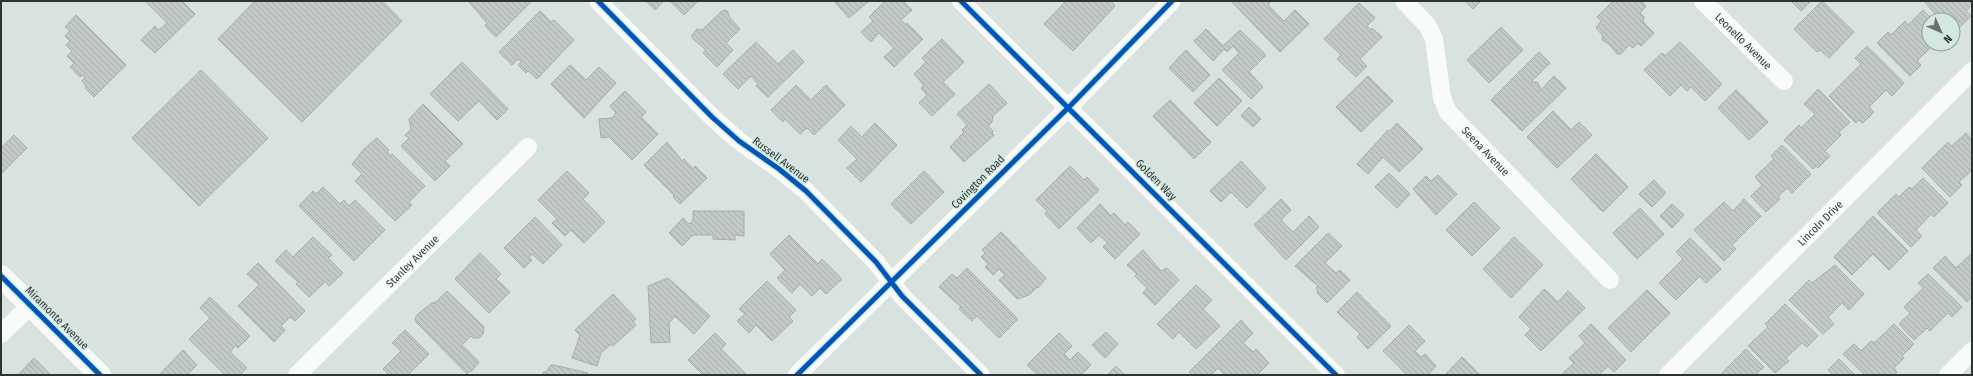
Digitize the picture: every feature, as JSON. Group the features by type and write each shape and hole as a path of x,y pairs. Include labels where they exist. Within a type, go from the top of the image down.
{"street":[{"name":"Russell Avenue","path":"598,1 712,117 739,141 779,169 806,191 876,262 902,296 981,375"},
{"name":"Golden Way","path":"961,1 1336,375"},
{"name":"Covington Road","path":"797,375 1068,107 1172,1"},
{"name":"Seena Avenue","path":"1404,1 1427,25 1434,39 1442,98 1448,112 1610,280"},
{"name":"Leonello Avenue","path":"1703,1 1784,81"},
{"name":"Lincoln Drive","path":"1668,375 1972,70"},
{"name":"Stanley Avenue","path":"297,375 528,147"},
{"name":"Miramonte Avenue","path":"1,276 100,375"},
{"path":"1,334 31,305"},
{"path":"1948,375 1972,351"}],"building":[{"path":"145,1 182,1 195,14 155,53 141,40 155,26 159,30 167,23"},
{"path":"255,1 382,1 402,21 302,122 218,39"},
{"path":"468,1 532,1 496,37 485,26 487,23"},
{"path":"646,1 664,1 655,10"},
{"path":"670,1 698,1 684,15"},
{"path":"834,1 869,1 849,18"},
{"path":"885,1 903,1 912,10 901,20 906,25 907,23 923,39 894,67 884,57 894,48 879,33 871,42 861,32 873,21 869,17"},
{"path":"1066,1 1111,1 1115,6 1073,51 1044,24"},
{"path":"1231,1 1271,1 1268,5 1284,21 1295,10 1309,24 1280,52"},
{"path":"1465,1 1481,1 1473,9"},
{"path":"1613,1 1641,1 1646,6 1640,13 1644,17 1643,22 1654,33 1641,46 1638,43 1633,48 1629,45 1621,54 1617,54 1609,44 1602,40 1603,36 1596,28 1601,21 1597,17"},
{"path":"1791,1 1811,1 1801,11"},
{"path":"1822,1 1854,32 1829,58 1820,50 1817,52 1794,29"},
{"path":"1924,1 1971,1 1972,5 1966,11 1971,16 1961,26 1961,12 1933,12"},
{"path":"1359,3 1375,18 1367,26 1371,30 1372,28 1382,37 1360,59 1367,66 1356,77 1337,59 1341,55 1324,39"},
{"path":"725,10 740,29 726,43 733,50 717,67 703,53 706,50 692,38 692,35 697,29 702,30 722,11"},
{"path":"540,11 551,22 554,20 574,40 537,79 528,71 526,73 518,65 521,62 518,59 512,65 499,52"},
{"path":"1921,12 1921,52 1926,52 1917,61 1921,65 1910,76 1877,43 1888,32 1891,35 1905,21 1908,25"},
{"path":"76,15 126,65 94,97 85,88 86,86 82,81 85,77 83,75 80,77 70,67 74,63 67,56 72,51 66,45 70,41 65,36 70,31 65,27"},
{"path":"1501,27 1523,50 1489,83 1467,60"},
{"path":"1206,29 1223,46 1240,30 1266,55 1249,72 1263,87 1251,99 1222,70 1239,53 1233,46 1227,52 1224,49 1213,61 1194,41"},
{"path":"942,39 964,62 943,82 955,94 932,116 919,103 927,95 921,88 924,85 914,74 926,62 922,58"},
{"path":"756,42 778,64 793,50 804,62 768,97 756,86 758,84 751,76 738,89 723,74"},
{"path":"1680,42 1722,84 1705,101 1691,87 1687,91 1681,85 1670,96 1644,70 1662,53 1665,56"},
{"path":"1867,46 1904,83 1892,96 1886,90 1869,107 1874,112 1863,123 1859,120 1856,123 1829,96 1861,64 1855,58"},
{"path":"1186,50 1210,75 1193,92 1169,68"},
{"path":"1539,52 1550,63 1531,82 1537,82 1540,87 1540,91 1554,76 1566,88 1522,131 1491,100"},
{"path":"462,62 508,109 497,120 479,101 458,121 430,94"},
{"path":"570,65 586,80 599,67 616,83 584,118 551,84"},
{"path":"201,70 268,138 199,206 132,138"},
{"path":"1368,76 1393,101 1361,132 1336,107"},
{"path":"1219,78 1242,101 1217,126 1194,103"},
{"path":"989,84 1007,103 993,116 992,122 988,126 993,131 992,133 994,135 964,162 950,147 964,132 962,130 967,125 957,114"},
{"path":"796,85 811,100 826,85 845,105 814,135 807,128 800,134 785,119 783,122 771,110"},
{"path":"1818,89 1850,122 1839,132 1841,135 1825,151 1830,156 1818,168 1816,166 1813,169 1784,140 1799,125 1801,128 1815,114 1804,104"},
{"path":"1736,90 1768,122 1749,140 1718,108"},
{"path":"625,91 646,112 641,117 658,134 632,160 609,137 601,138 599,119 612,118 616,113 610,106"},
{"path":"1170,100 1211,142 1194,159 1153,116"},
{"path":"423,104 463,144 445,161 450,166 435,181 401,146 409,138 405,135 411,129 409,119"},
{"path":"1249,107 1261,119 1253,127 1241,116"},
{"path":"1553,111 1571,130 1579,122 1592,135 1557,168 1527,137"},
{"path":"875,123 897,145 861,182 847,168 857,159 838,140 851,126 862,137"},
{"path":"1397,123 1423,149 1399,172 1383,157 1368,174 1357,164 1388,130 1390,131"},
{"path":"1966,133 1972,140 1972,170 1959,182 1962,185 1950,197 1922,168 1948,142 1952,146"},
{"path":"14,135 27,148 1,174 1,148"},
{"path":"377,138 389,150 387,152 390,156 392,154 425,186 409,202 412,205 395,221 355,181 362,174 352,164 364,149"},
{"path":"667,142 682,161 684,159 693,169 695,166 707,178 680,204 673,197 674,195 644,165"},
{"path":"1782,145 1811,174 1792,193 1787,188 1778,197 1780,199 1766,212 1751,196 1762,185 1755,177 1774,159 1771,156"},
{"path":"1596,154 1628,187 1603,212 1571,179"},
{"path":"1241,161 1266,188 1247,208 1231,192 1221,202 1210,191"},
{"path":"1070,166 1084,180 1087,177 1099,190 1059,229 1045,214 1047,211 1036,200"},
{"path":"567,171 589,193 583,199 605,222 584,243 571,230 565,236 552,223 557,219 538,200"},
{"path":"924,171 944,192 911,224 891,204"},
{"path":"1389,173 1410,194 1397,208 1375,187"},
{"path":"1438,175 1457,194 1436,215 1413,189 1426,176 1431,181"},
{"path":"1923,178 1948,203 1934,217 1931,214 1916,230 1922,236 1911,247 1877,213 1896,194 1899,197 1909,187 1912,189"},
{"path":"1654,180 1666,193 1652,207 1639,194"},
{"path":"323,187 340,204 344,200 349,206 355,200 385,230 354,261 299,206 313,191 316,194"},
{"path":"1281,199 1291,210 1281,220 1293,232 1309,216 1319,227 1286,260 1254,225"},
{"path":"1744,199 1761,216 1732,245 1736,249 1724,261 1694,230 1724,202 1733,211"},
{"path":"1474,202 1500,228 1472,256 1446,230"},
{"path":"1100,204 1111,216 1114,213 1125,225 1128,222 1140,234 1115,259 1103,247 1108,243 1099,235 1091,243 1077,228"},
{"path":"1672,204 1684,215 1672,228 1660,216"},
{"path":"1640,208 1664,234 1637,259 1613,233"},
{"path":"693,211 744,211 744,236 735,235 735,240 713,239 713,235 693,235 682,246 669,233 683,218 689,224 693,220"},
{"path":"1873,216 1908,251 1889,270 1873,254 1852,275 1834,257"},
{"path":"535,217 562,245 543,264 532,254 529,257 532,260 524,268 504,248"},
{"path":"1001,232 1046,278 1038,288 1037,287 1029,295 1017,299 999,280 1005,275 999,269 993,275 985,267 988,264 981,257 985,253 982,250"},
{"path":"1328,233 1342,246 1325,263 1336,273 1340,270 1350,280 1327,303 1317,293 1318,291 1316,288 1318,286 1295,266"},
{"path":"789,235 818,264 822,259 842,279 826,294 820,288 812,296 800,284 792,293 777,278 785,270 770,254"},
{"path":"313,237 332,255 328,258 343,273 329,286 325,282 309,297 296,284 298,282 275,261 286,250 293,257"},
{"path":"1514,237 1543,265 1511,298 1483,269"},
{"path":"1690,238 1721,269 1706,283 1700,276 1676,300 1659,283 1683,259 1676,252"},
{"path":"1143,250 1161,271 1167,268 1179,280 1155,305 1143,293 1147,288 1135,276 1137,274 1127,265"},
{"path":"480,253 501,274 496,279 510,292 489,313 455,279"},
{"path":"1972,253 1972,297 1967,302 1933,268 1945,256 1956,268"},
{"path":"258,263 305,311 295,321 290,317 281,326 285,330 274,342 238,306 259,285 247,274"},
{"path":"1835,265 1864,294 1849,310 1842,303 1828,317 1834,324 1823,334 1789,300 1809,280 1812,283"},
{"path":"967,268 1018,319 999,338 977,316 972,321 959,309 961,307 939,287 952,274 957,278"},
{"path":"1928,274 1962,307 1952,317 1948,313 1930,331 1927,328 1914,340 1899,324 1910,313 1904,307 1923,288 1918,283"},
{"path":"668,278 710,316 694,334 675,316 669,323 670,342 651,343 648,286"},
{"path":"767,281 796,310 789,317 793,321 772,341 756,325 749,333 737,321 745,314 739,309"},
{"path":"1196,285 1212,300 1203,309 1220,326 1196,349 1179,332 1173,339 1157,324"},
{"path":"1544,289 1558,302 1568,291 1585,308 1541,351 1525,335 1531,329 1519,317"},
{"path":"1647,290 1670,313 1631,352 1608,328"},
{"path":"447,291 484,327 483,334 479,338 473,338 471,336 462,345 479,362 471,372 470,371 467,374 416,322 415,318 432,303 436,302"},
{"path":"1357,292 1391,326 1368,349 1357,337 1360,334 1337,312"},
{"path":"613,294 636,319 633,321 636,325 613,346 611,344 601,353 597,366 572,358 580,335 575,330"},
{"path":"210,297 250,336 238,348 236,345 230,352 247,368 240,375 225,375 189,339 210,318 200,308"},
{"path":"1785,304 1818,336 1807,347 1802,343 1786,358 1789,361 1775,373 1748,346 1768,327 1765,324"},
{"path":"1241,320 1253,333 1243,343 1253,352 1256,349 1269,363 1257,375 1225,375 1218,368 1211,375 1193,375 1189,372"},
{"path":"1591,324 1626,360 1614,372 1608,366 1599,375 1561,375 1574,363 1569,358 1585,343 1579,336"},
{"path":"1894,324 1914,344 1902,356 1904,358 1894,368 1897,372 1894,375 1865,375 1843,354 1854,344 1861,351 1871,341 1874,343"},
{"path":"1409,325 1425,341 1415,351 1421,357 1425,354 1436,366 1428,375 1405,375 1406,374 1383,351"},
{"path":"405,330 429,354 408,375 389,375 383,369 401,351 392,343"},
{"path":"1106,332 1118,344 1105,358 1092,345"},
{"path":"715,333 726,344 721,349 746,374 709,375 706,373 703,375 688,360"},
{"path":"1059,333 1072,346 1064,354 1070,360 1078,352 1091,365 1081,375 1038,375 1027,365"},
{"path":"1746,349 1764,367 1755,375 1720,375"},
{"path":"183,350 197,365 187,375 159,375"},
{"path":"1462,357 1480,375 1445,375"},
{"path":"34,358 51,375 18,375"},
{"path":"1839,359 1855,375 1833,375 1828,370"},
{"path":"551,365 588,373 587,375 543,375 543,372 546,372"},
{"path":"1116,366 1125,375 1107,375"}],"cycle path":[{"path":"598,1 712,117 739,141 779,169 806,191 876,262 902,296 981,375"},
{"path":"961,1 1336,375"},
{"path":"797,375 1069,107 1172,1"},
{"path":"1,276 100,375"}]}
